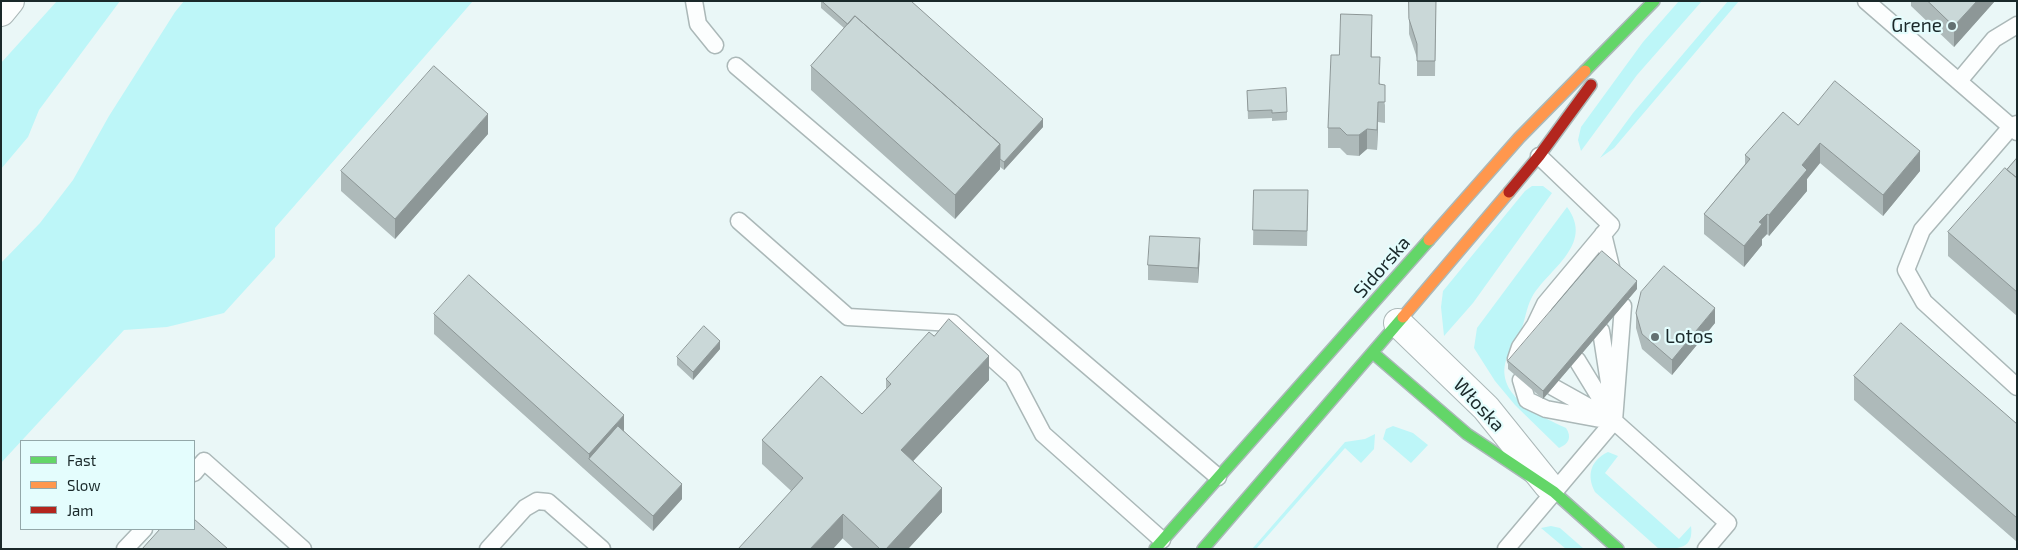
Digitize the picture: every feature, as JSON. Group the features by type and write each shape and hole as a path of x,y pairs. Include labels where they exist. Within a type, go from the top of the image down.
{"street":[{"path":"1,12 10,1"},
{"name":"Sidorska","path":"1163,546 1221,480 1374,323 1654,1"},
{"name":"Sidorska","path":"1203,549 1242,498 1373,353 1374,323 1529,147 1599,74 1642,15"},
{"path":"1373,353 1374,323"},
{"name":"Włoska","path":"1374,323 1486,408 1554,492"},
{"name":"Włoska","path":"1373,353 1467,434 1554,492 1618,549"}],"lane":[{"path":"694,1 698,24 715,45"},
{"path":"1866,1 2015,128 1922,230 1906,270 1924,302 2017,386"},
{"path":"1959,81 1994,39 2017,25"},
{"path":"736,66 1221,480"},
{"path":"1516,359 1520,347 1536,330 1545,304 1611,225 1529,147"},
{"path":"739,222 848,317 953,323 1013,377 1043,434 1163,546"},
{"path":"1604,234 1611,267"},
{"path":"1582,260 1586,277"},
{"path":"1558,288 1562,305"},
{"path":"1506,549 1614,421 1622,306"},
{"path":"1601,330 1614,421"},
{"path":"1577,360 1614,421"},
{"path":"1521,380 1528,400 1546,409 1614,421"},
{"path":"1553,387 1614,421 1728,523 1706,549"},
{"path":"195,472 204,461 303,549"},
{"path":"488,549 525,508 537,500 548,502 602,549"},
{"path":"126,549 143,530"}],"shaded area":[{"path":"57,1 120,1 39,110 28,137 1,169 1,63"},
{"path":"184,1 473,1 275,228 275,257 224,313 167,327 124,330 22,440 20,440 20,442 1,463 1,263 40,223 73,180 109,116 175,12"},
{"path":"1679,1 1702,1 1637,75 1581,151 1578,140 1581,127 1643,42"},
{"path":"1728,1 1739,1 1614,148 1600,158 1633,113"},
{"path":"1532,186 1543,186 1552,193 1473,303 1444,336 1441,307 1443,291 1525,191"},
{"path":"1567,207 1574,221 1576,233 1572,245 1566,256 1532,297 1520,333 1506,360 1504,373 1507,385 1522,403 1545,418 1566,428 1569,440 1559,448 1515,405 1495,381 1474,348 1477,328"},
{"path":"1393,426 1413,433 1428,445 1411,463 1383,439 1386,429"},
{"path":"1375,434 1374,449 1361,463 1345,448 1256,549 1252,549 1345,442 1365,439"},
{"path":"1608,452 1618,456 1605,473 1679,539 1691,526 1690,539 1687,543 1678,548 1659,549 1595,492 1591,480 1592,469 1598,459"},
{"path":"1551,526 1560,528 1584,549 1566,549 1541,528"}],"building":[{"path":"822,1 911,1 1043,119 1004,162 1000,159 1000,144 855,16 848,24"},
{"path":"1409,1 1436,1 1435,61 1417,61 1417,44 1409,19"},
{"path":"1928,1 1977,1 1954,26"},
{"path":"1341,14 1372,15 1371,57 1380,57 1379,84 1385,85 1385,102 1378,102 1377,130 1367,129 1359,135 1347,135 1340,128 1328,128 1331,55 1339,55"},
{"path":"855,16 1000,144 955,195 811,66"},
{"path":"434,66 488,114 395,219 341,171"},
{"path":"1835,81 1920,151 1883,195 1820,143 1802,165 1807,170 1769,215 1767,214 1759,222 1762,224 1744,246 1704,214 1750,159 1745,155 1783,112 1798,125"},
{"path":"1286,88 1287,112 1272,113 1272,110 1248,111 1247,91"},
{"path":"2017,158 2017,178 2007,170"},
{"path":"2005,168 2017,178 2017,292 1948,232"},
{"path":"1254,190 1308,190 1307,231 1253,230"},
{"path":"1150,236 1200,238 1198,268 1148,265"},
{"path":"1602,251 1637,281 1543,391 1508,361"},
{"path":"1664,266 1715,308 1672,360 1642,334 1636,313 1641,292"},
{"path":"469,275 624,415 589,454 434,314"},
{"path":"949,319 989,356 901,450 942,488 886,549 880,549 843,514 810,549 738,549 803,478 762,440 821,376 862,414 891,384 886,379 929,332 934,336"},
{"path":"1901,323 2017,424 2017,518 1854,376"},
{"path":"704,326 720,341 693,372 677,357"},
{"path":"618,426 682,484 653,516 589,459"},
{"path":"195,520 228,549 142,549 159,530 195,530"}],"traffic: fast":[{"path":"1585,71 1654,1"},
{"path":"1155,549 1429,240"},
{"path":"1203,549 1403,317"},
{"path":"1373,353 1467,434 1554,492 1618,549"}],"traffic: slow":[{"path":"1429,240 1519,138 1585,71"},
{"path":"1403,317 1509,192"}],"traffic: jam":[{"path":"1509,192 1539,156 1591,85"}],"place":[{"name":"Grene","path":"1952,26"},
{"name":"Lotos","path":"1655,337"}]}
